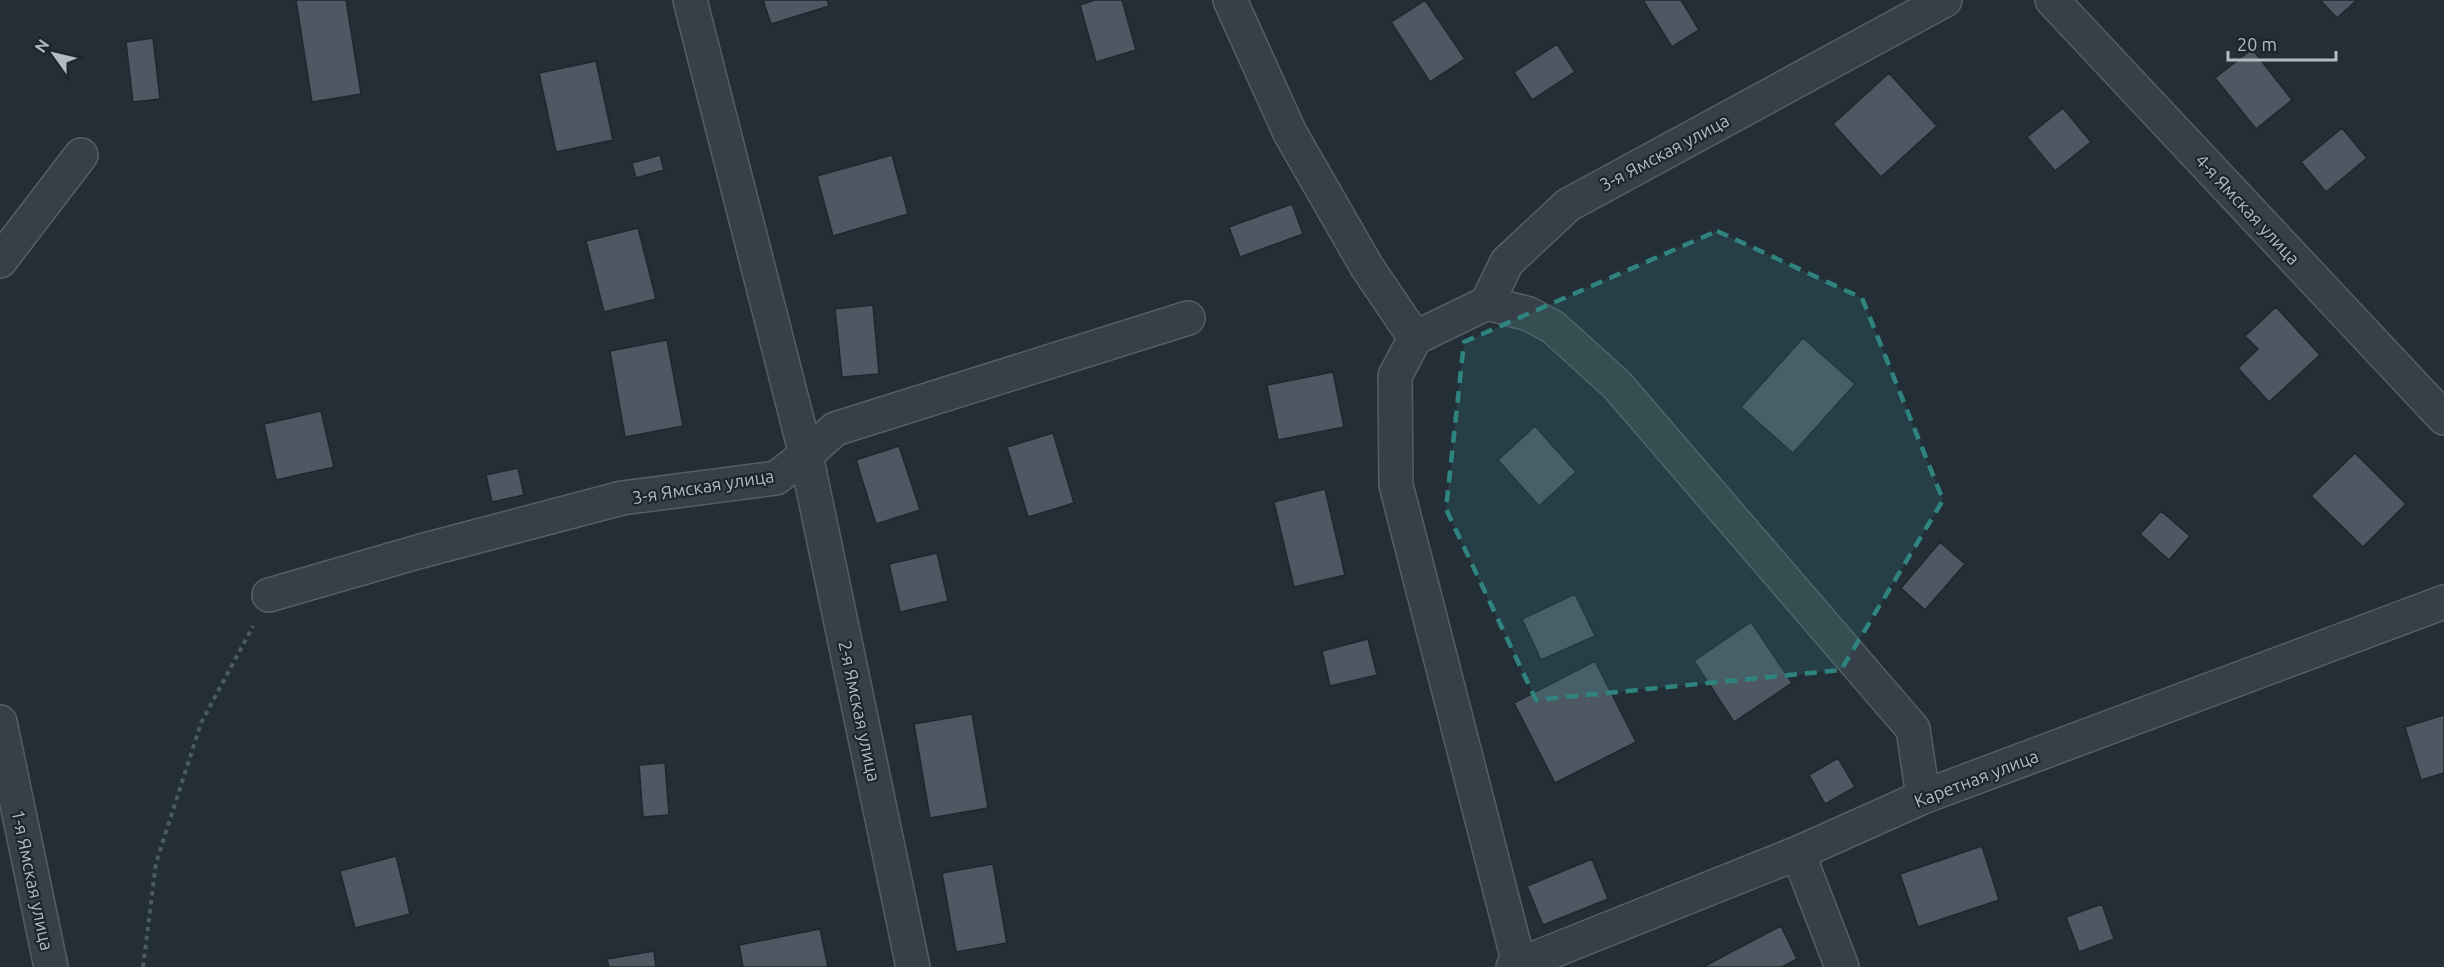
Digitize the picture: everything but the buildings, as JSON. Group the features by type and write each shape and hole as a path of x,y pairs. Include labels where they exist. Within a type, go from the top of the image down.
{"street":[{"name":"2-я Ямская улица","path":"690,0 806,455 913,967"},
{"path":"1230,0 1290,133 1367,267 1415,338"},
{"name":"3-я Ямская улица","path":"1486,303 1507,261 1568,205 1945,0"},
{"name":"4-я Ямская улица","path":"2052,0 2444,418"},
{"path":"0,261 81,155"},
{"path":"1516,966 1396,485 1395,376 1415,338 1486,303 1529,314 1552,327 1617,385 1913,729 1923,797"},
{"name":"3-я Ямская улица","path":"269,595 421,551 622,498 776,478 835,429 1188,318"},
{"name":"Каретная улица","path":"1516,966 1798,853 1923,797 2444,602"},
{"name":"1-я Ямская улица","path":"0,722 51,967"},
{"path":"1798,853 1842,967"}],"path":[{"path":"143,967 156,862 201,723 269,595"}],"highlighted area":[{"path":"1717,231 1862,298 1943,500 1841,670 1536,700 1446,509 1464,342"}]}
